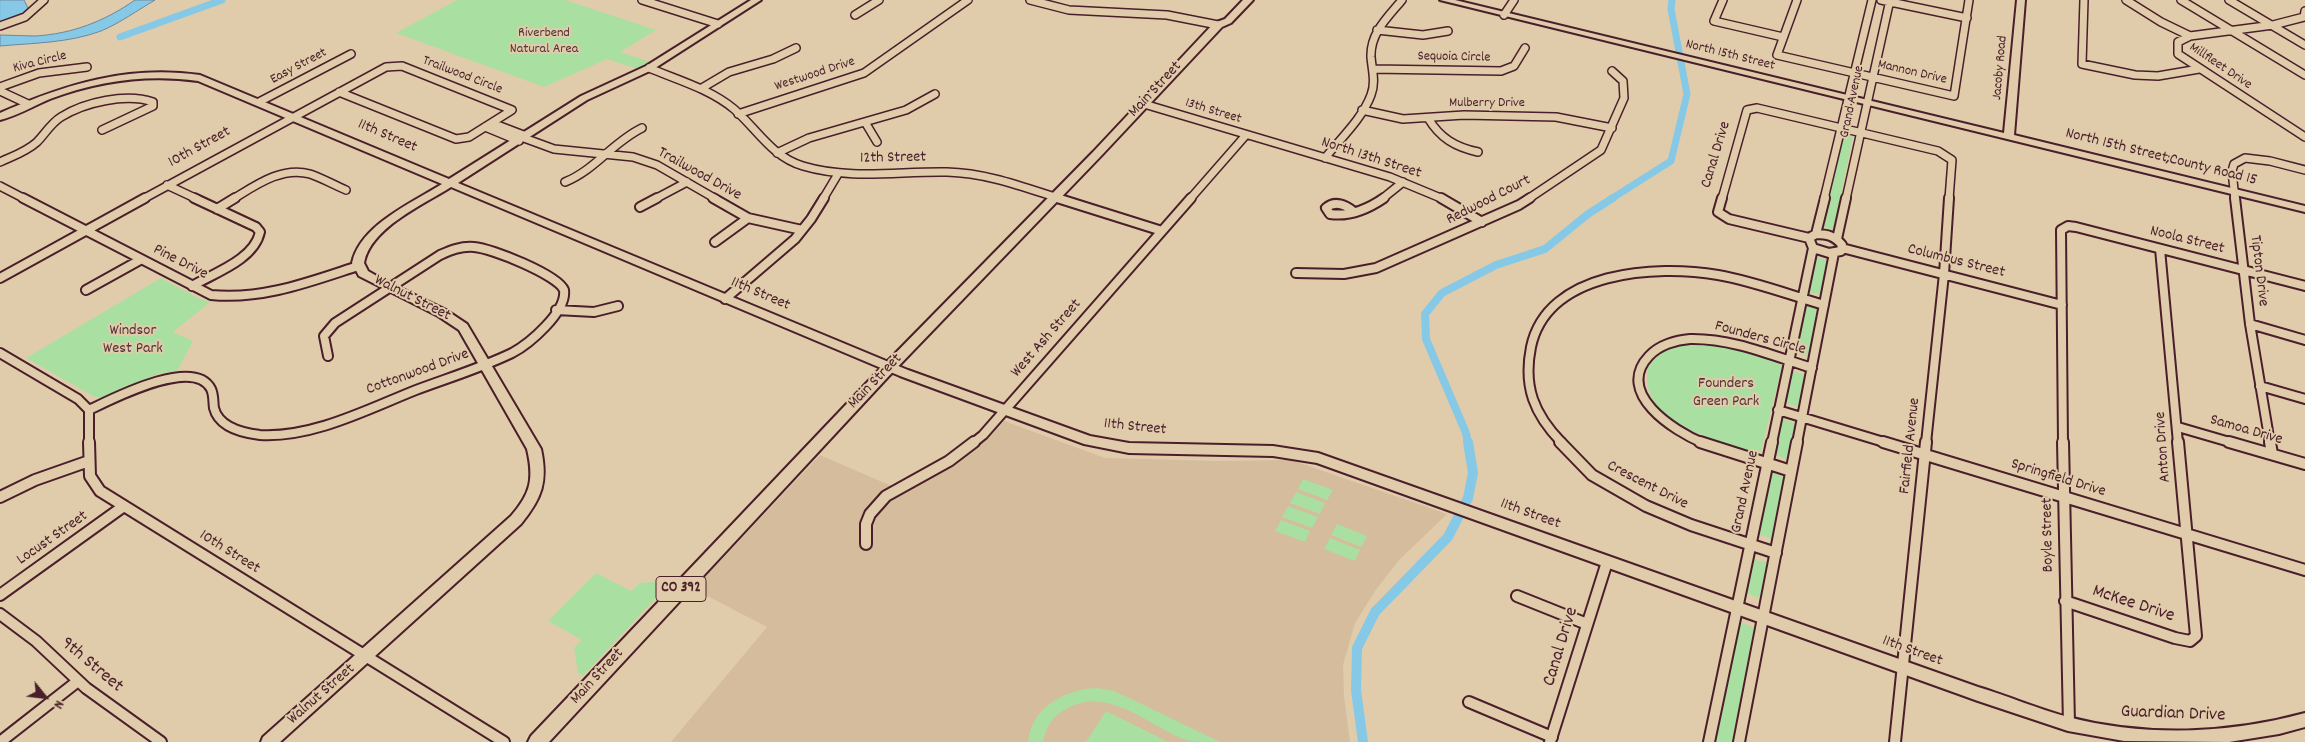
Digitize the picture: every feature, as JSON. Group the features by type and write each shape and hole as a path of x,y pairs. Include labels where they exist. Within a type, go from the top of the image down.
{"main road":[{"name":"Main Street","path":"1218,25 1218,19 1235,0"},
{"name":"Main Street","path":"537,742 890,367 1218,25 1228,21 1248,0"}],"street":[{"path":"0,26 22,21 38,9 44,0"},
{"path":"642,0 718,24"},
{"name":"Walnut Street","path":"269,742 516,520 538,488 538,470 534,449 468,334 457,322 367,276 358,266 361,250 373,234 584,98 649,68 757,0"},
{"path":"855,15 879,0"},
{"name":"Westwood Drive","path":"738,114 864,73 968,0"},
{"path":"1030,0 1069,10 1167,15 1218,25"},
{"path":"1325,158 1362,110 1373,89 1371,49 1377,30 1402,0"},
{"name":"North 15th Street","path":"1444,0 2009,138"},
{"path":"1504,15 1514,0"},
{"path":"1723,0 1714,21 1783,37 1797,0"},
{"name":"Grand Avenue","path":"1709,742 1813,240 1872,0"},
{"path":"1881,0 1966,18 1969,0"},
{"name":"Jacoby Road","path":"2009,138 2021,0"},
{"path":"2084,0 2082,64 2135,75 2158,76 2198,69"},
{"path":"2126,0 2161,22 2190,36"},
{"path":"2182,0 2305,75"},
{"path":"2229,0 2305,45"},
{"name":"Grand Avenue","path":"1837,239 1890,1"},
{"name":"Millfleet Drive","path":"2305,11 2304,17 2273,25 2190,36 2178,42 2178,54 2198,69 2305,137"},
{"name":"Mannon Drive","path":"1783,37 1777,55 1954,96 1966,18"},
{"path":"1377,30 1423,35 1448,31"},
{"path":"702,88 729,72 773,59 796,48"},
{"name":"Sequoia Circle","path":"1373,69 1501,71 1514,66 1525,48"},
{"name":"Easy Street","path":"259,102 351,54"},
{"name":"Trailwood Circle","path":"339,92 393,63 512,110"},
{"name":"Kiva Circle","path":"0,87 39,73 87,67"},
{"name":"12th Street","path":"649,68 702,88 722,99 777,153 803,166 838,174 962,172 984,175 1162,231"},
{"name":"Redwood Court","path":"1296,273 1344,274 1376,268 1519,204 1601,150 1625,96 1623,81 1612,71"},
{"name":"11th Street","path":"0,117 28,104 82,85 144,75 190,76 221,86 724,299 890,367 1089,441 1129,448 1272,451 1305,455 2068,724"},
{"path":"0,91 28,104"},
{"name":"Trailwood Circle","path":"339,92 463,140 512,110"},
{"name":"10th Street","path":"0,278 292,116 339,92"},
{"path":"777,153 809,138 906,110 934,94"},
{"path":"0,162 32,146 58,120 77,110 118,100 143,99 153,102 152,106 147,109 102,130"},
{"name":"13th Street","path":"1144,104 1246,134"},
{"path":"512,110 520,109"},
{"path":"1751,109 1842,128 1948,155"},
{"name":"Canal Drive","path":"1751,109 1746,111 1718,205 1719,214 1728,219 1813,240"},
{"name":"Mulberry Drive","path":"1362,110 1394,119 1464,115 1549,117 1576,120 1612,128"},
{"path":"1428,118 1438,134 1449,144 1462,150 1478,152"},
{"path":"865,122 877,142"},
{"name":"Trailwood Drive","path":"489,125 554,149 643,159 657,164 748,218 802,230"},
{"path":"565,182 583,175 629,133 642,128"},
{"name":"North 13th Street","path":"1246,134 1403,182 1441,198 1482,222"},
{"name":"West Ash Street","path":"866,544 868,519 877,504 886,496 962,453 983,435 1246,134"},
{"name":"North 15th Street;County Road 15","path":"2009,138 2305,209"},
{"name":"Fairfield Avenue","path":"1896,742 1902,667 1944,274 1953,162 1948,155"},
{"name":"Tipton Drive","path":"2272,454 2250,324 2232,171 2234,164 2245,158 2270,160 2305,170"},
{"path":"217,209 292,169 346,190"},
{"path":"724,299 777,256 802,230 811,219 838,174"},
{"path":"640,207 686,182"},
{"path":"1354,212 1380,201 1403,182"},
{"path":"167,185 256,227 260,232 260,238 245,255 192,286"},
{"name":"Pine Drive","path":"0,186 211,295 225,298 255,296 358,266"},
{"path":"715,242 748,218"},
{"name":"Noola Street","path":"2063,227 2076,227 2305,286"},
{"name":"Boyle Street","path":"2063,227 2060,234 2068,724"},
{"path":"1739,742 1824,305 1838,251 1837,239 1827,235 1813,240"},
{"name":"Columbus Street","path":"1813,240 1823,252 1838,251 1944,274 2062,306"},
{"name":"Cottonwood Drive","path":"89,410 158,381 174,378 196,378 207,384 210,388 216,412 225,424 248,433 277,434 320,425 486,364 529,344 538,336 564,295 561,283 481,247 466,246 448,251 389,288"},
{"name":"Anton Drive","path":"2160,249 2196,628 2196,636 2190,641"},
{"path":"86,290 140,260"},
{"name":"Crescent Drive","path":"1776,553 1690,525 1646,506 1592,475 1555,436 1531,399 1527,366 1534,333 1542,318 1558,301 1582,286 1620,274 1671,270 1719,276 1824,305"},
{"path":"328,356 324,336 328,329 389,288"},
{"path":"556,310 594,312 618,306"},
{"path":"2250,324 2305,340"},
{"name":"Founders Circle","path":"1792,471 1702,442 1672,427 1650,408 1642,393 1639,376 1645,359 1657,349 1675,342 1690,340 1723,342 1812,368"},
{"path":"0,353 78,399 89,410"},
{"path":"2260,386 2305,399"},
{"name":"10th Street","path":"89,410 90,476 94,485 124,506 504,742"},
{"name":"Springfield Drive","path":"1778,410 2305,570"},
{"name":"Samoa Drive","path":"2178,427 2305,464"},
{"path":"0,497 35,480 90,461"},
{"name":"Locust Street","path":"0,595 124,506"},
{"name":"Canal Drive","path":"1551,739 1607,562"},
{"path":"1517,596 1587,624"},
{"name":"McKee Drive","path":"2065,601 2190,641"},
{"name":"9th Street","path":"0,614 36,641 78,681 161,742"},
{"path":"0,742 78,681"},
{"path":"1469,702 1551,739"},
{"name":"Guardian Drive","path":"2068,724 2114,733 2209,739 2287,728 2305,720"}],"shaded area":[{"path":"1004,421 1105,458 1216,461 1291,460 1447,514 1399,560 1375,591 1355,623 1343,665 1344,697 1350,742 671,742 767,627 694,589 820,455 903,491 960,459 986,441"}],"green space":[{"name":"Riverbend Natural Area","path":"457,0 565,0 656,30 620,52 650,62 638,69 607,59 544,87 396,33"},
{"path":"1842,133 1853,136 1834,230 1822,227"},
{"path":"1816,257 1828,260 1821,295 1809,292"},
{"name":"Windsor West Park","path":"161,278 200,299 210,302 173,332 193,341 177,371 158,374 105,397 95,397 26,358"},
{"path":"1806,306 1818,309 1809,357 1796,354"},
{"name":"Founders Green Park","path":"1686,344 1709,344 1732,348 1776,362 1782,366 1761,451 1755,452 1704,436 1670,418 1658,406 1649,392 1648,368 1660,353"},
{"path":"1793,371 1805,375 1798,407 1786,403"},
{"path":"1782,419 1795,423 1787,459 1774,455"},
{"path":"1771,472 1784,477 1772,540 1765,536 1757,535"},
{"path":"1303,479 1333,490 1327,500 1298,489"},
{"path":"1296,492 1325,503 1320,514 1290,503"},
{"path":"1288,506 1318,517 1312,528 1282,517"},
{"path":"1281,520 1310,531 1305,542 1275,531"},
{"path":"1337,524 1367,536 1361,547 1331,535"},
{"path":"1330,538 1360,550 1355,561 1324,549"},
{"path":"1753,557 1758,561 1767,562 1760,598 1745,593"},
{"path":"596,573 631,591 640,583 665,581 670,583 583,676 578,673 574,648 582,640 548,621"},
{"path":"1741,622 1754,628 1732,742 1714,742 1739,623"},
{"path":"1095,688 1111,690 1125,696 1220,742 1189,741 1129,711 1114,705 1098,702 1082,703 1066,709 1050,723 1043,742 1028,742 1030,730 1042,710 1072,692"},
{"path":"1106,711 1168,742 1086,742"}],"water":[{"path":"0,0 24,0 29,10 13,21 0,24"},
{"path":"135,0 155,0 115,24 89,35 51,42 0,46 0,35 49,35 75,29 100,20"}],"waterway":[{"path":"120,37 222,0"},
{"path":"1611,199 1671,161 1687,94 1671,9 1672,0"},
{"path":"1468,443 1466,433 1426,339 1425,314 1442,293 1496,265 1545,249 1588,214 1613,198"},
{"path":"1363,742 1356,690 1357,648 1375,612 1448,537 1468,498 1473,473 1468,442"}]}
